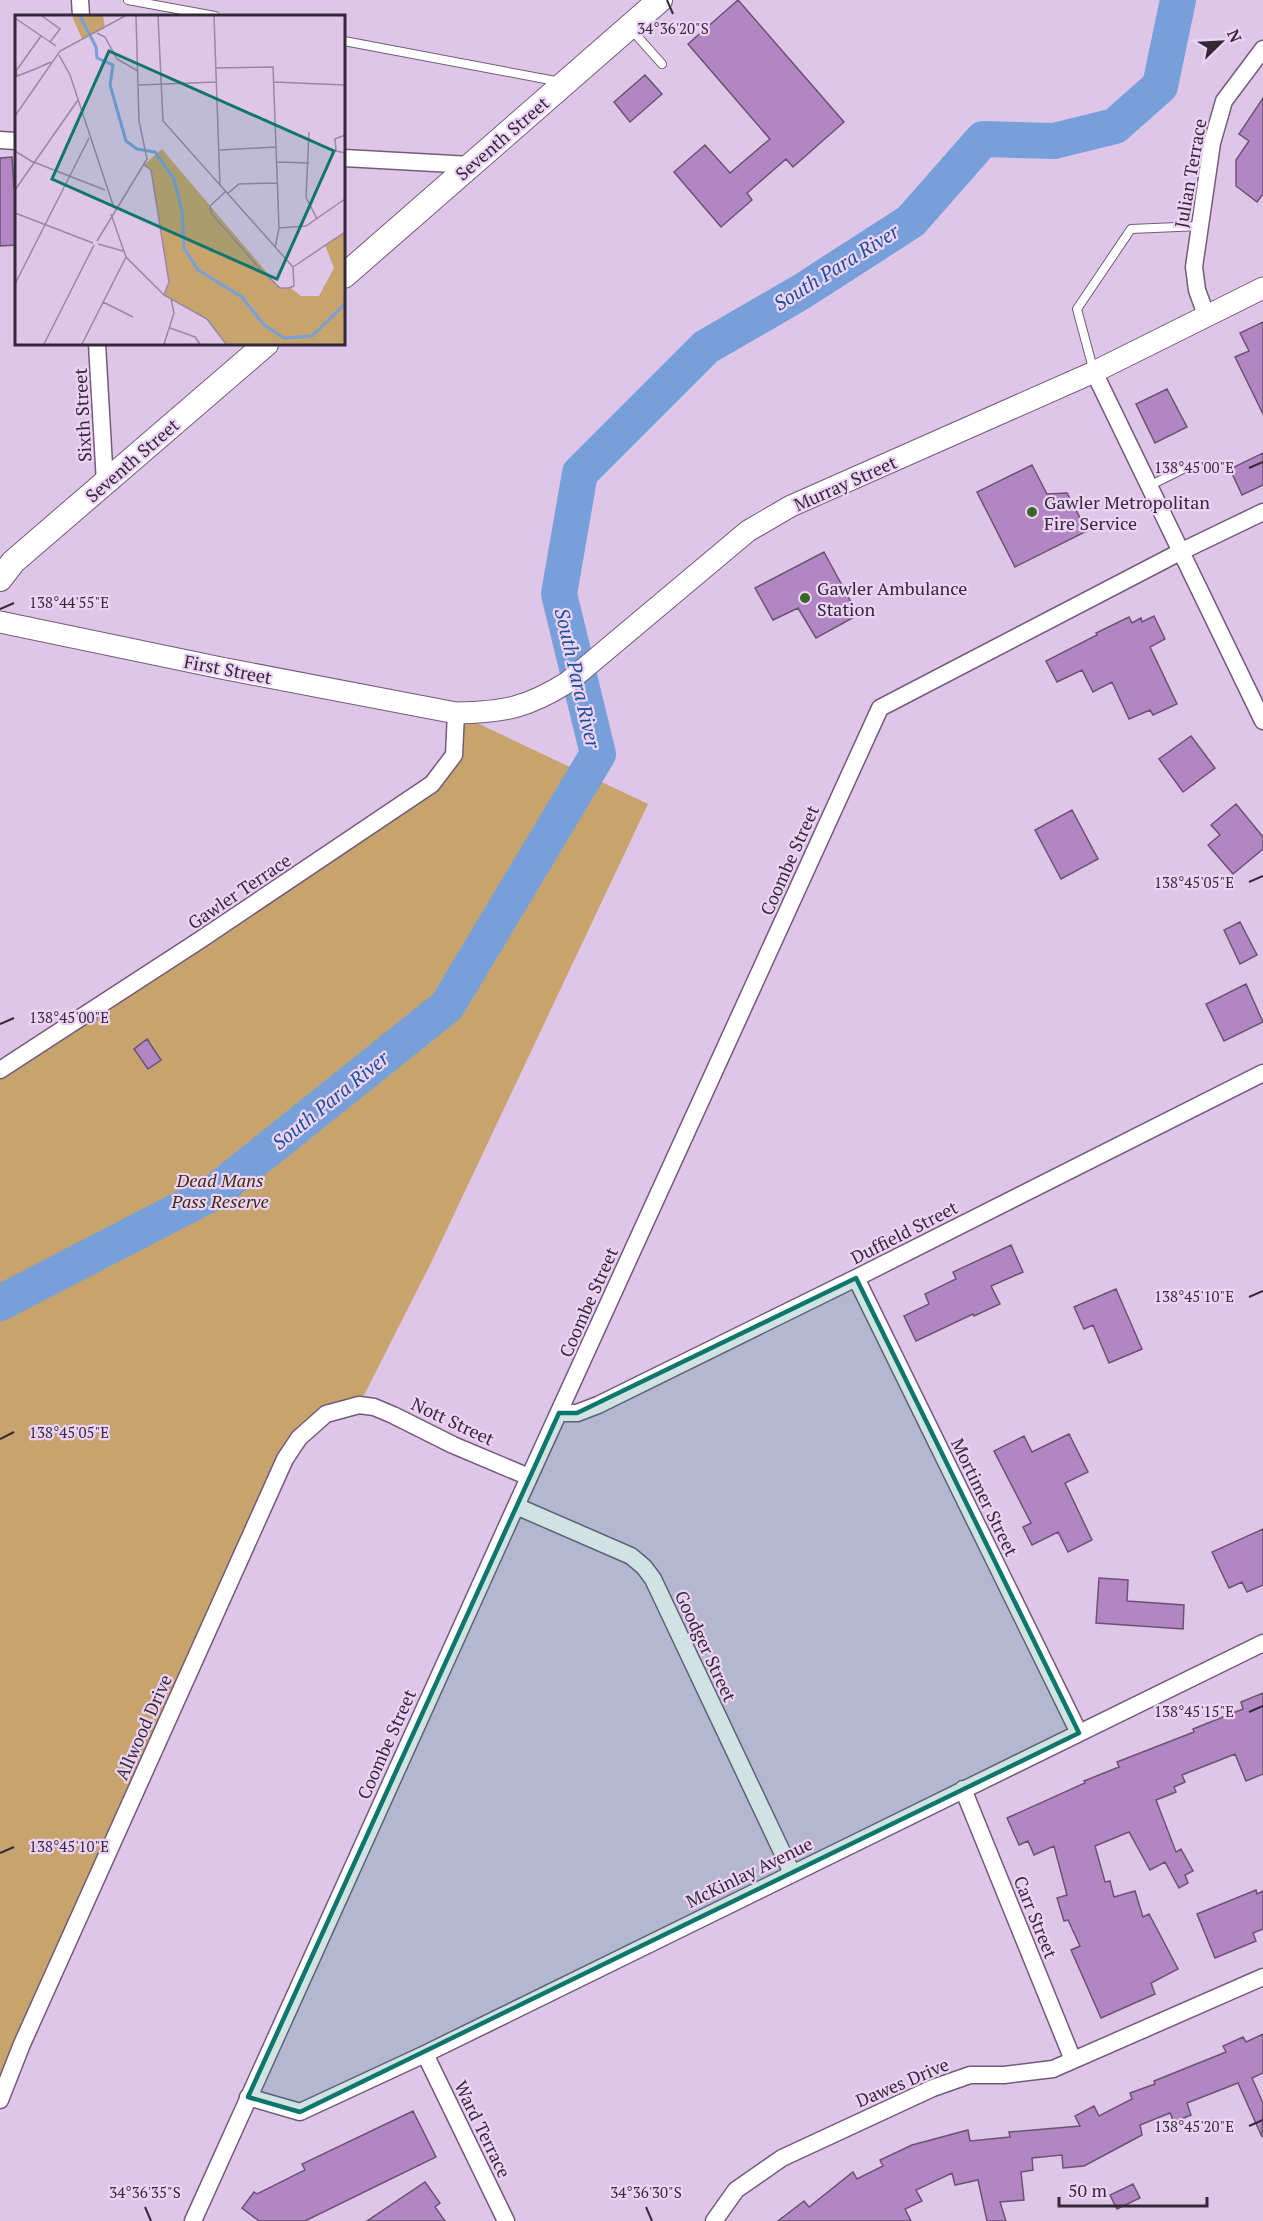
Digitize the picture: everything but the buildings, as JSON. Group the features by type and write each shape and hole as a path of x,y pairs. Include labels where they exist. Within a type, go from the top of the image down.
{"main road":[{"name":"Seventh Street","path":"345,275 660,0"},
{"name":"Seventh Street","path":"0,579 13,562 265,345"}],"street":[{"path":"80,0 81,15"},
{"name":"Julian Terrace","path":"1206,315 1197,290 1194,267 1212,144 1224,101 1263,49"},
{"path":"0,140 15,141"},
{"path":"345,158 471,165"},
{"name":"Murray Street","path":"456,713 487,713 513,709 542,698 568,682 748,531 791,506 1094,372 1263,288"},
{"name":"Sixth Street","path":"97,345 105,483"},
{"path":"1094,372 1263,722"},
{"name":"Coombe Street","path":"194,2221 248,2097 880,708 1180,552 1263,512"},
{"name":"First Street","path":"0,622 221,668 456,713"},
{"name":"Gawler Terrace","path":"0,1070 200,940 432,784 454,755 456,713"},
{"name":"Duffield Street","path":"559,1413 578,1413 598,1406 1263,1073"},
{"name":"Mortimer Street","path":"856,1278 1079,1732"},
{"name":"Nott Street","path":"359,1405 374,1407 393,1414 453,1445 529,1478"},
{"name":"Allwood Drive","path":"0,2100 27,2033 285,1459 299,1438 326,1414 359,1405"},
{"name":"Goodger Street","path":"516,1506 631,1556 644,1567 653,1579 792,1873"},
{"name":"McKinlay Avenue","path":"248,2097 300,2112 425,2054 1263,1643"},
{"name":"Carr Street","path":"963,1789 1073,2060"},
{"name":"Dawes Drive","path":"714,2221 736,2190 782,2158 933,2088 970,2075 1053,2069 1263,1977"},
{"name":"Ward Terrace","path":"425,2054 506,2221"}],"lane":[{"path":"128,0 210,15"},
{"path":"629,27 662,64"},
{"path":"345,41 565,83"},
{"path":"1094,372 1077,309 1131,229 1200,226"},
{"path":"1149,486 1185,468"}],"highlighted area":[{"path":"856,1278 1079,1733 300,2112 248,2097 559,1413 577,1413"}],"green space":[{"name":"Dead Mans Pass Reserve","path":"456,713 648,804 431,1263 359,1405 299,1438 0,2100 0,1070 432,784 454,755"}],"waterway":[{"name":"South Para River","path":"0,1303 216,1191 447,1006 598,754 559,594 580,473 706,347 801,292 911,221 983,139 1054,141 1115,126 1160,86 1178,0"}],"place":[{"name":"Gawler Metropolitan Fire Service","path":"1032,512"},
{"name":"Gawler Ambulance Station","path":"805,598"}]}
